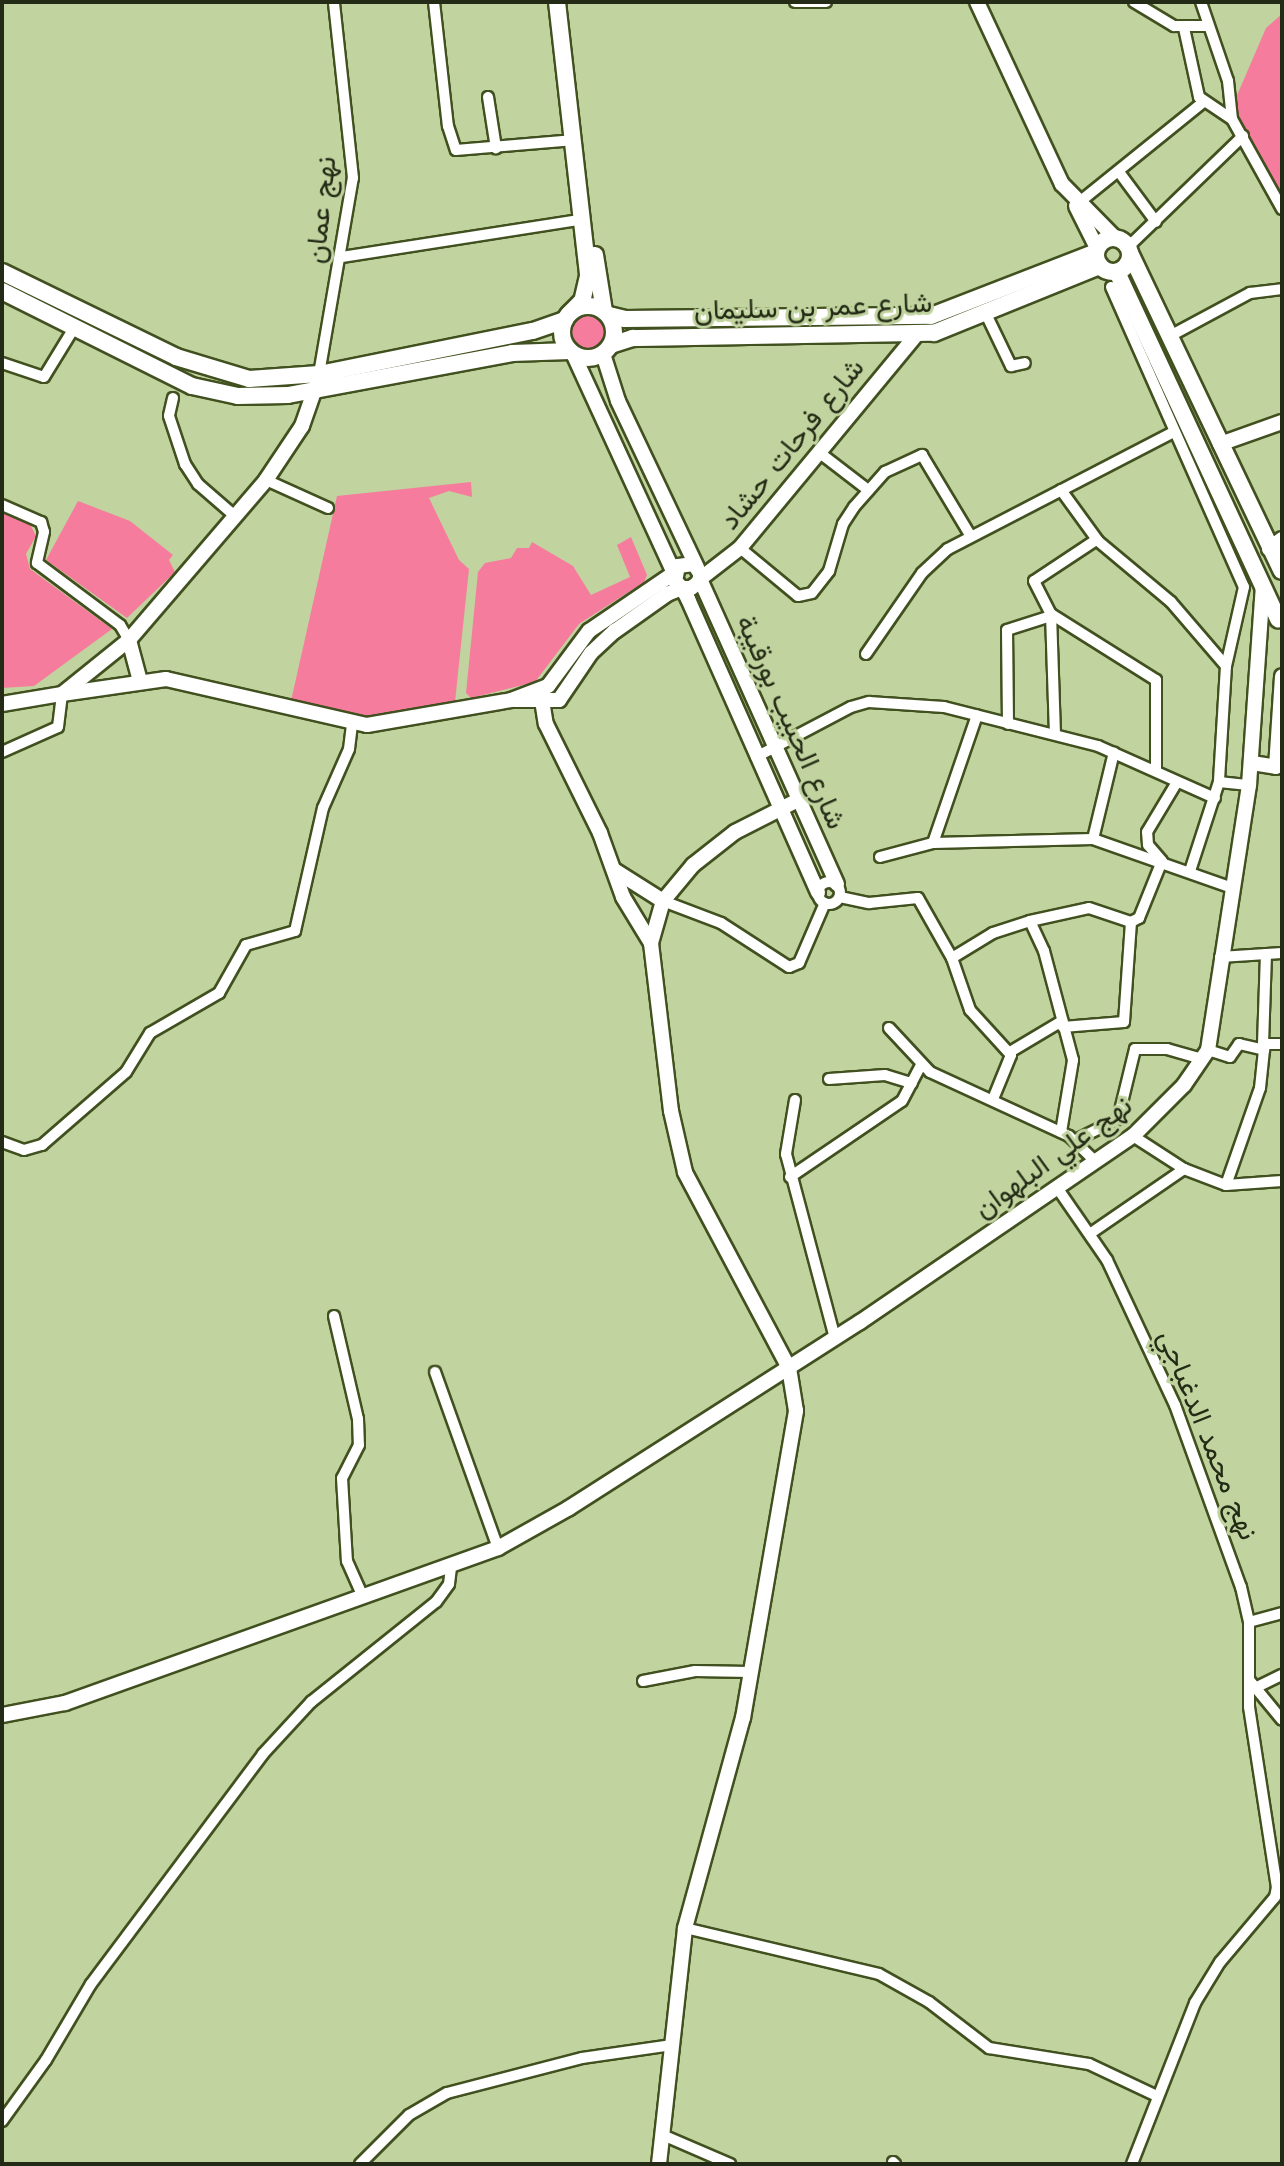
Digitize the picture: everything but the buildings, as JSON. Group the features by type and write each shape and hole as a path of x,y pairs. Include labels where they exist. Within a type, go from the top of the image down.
{"main road":[{"path":"557,2 584,219 587,284 582,301 566,317 563,339 571,352"},
{"path":"2,272 200,367 264,380 318,382 512,353 571,352 588,358 607,349 615,330 606,313 584,219"},
{"path":"1124,246 1098,255 1114,279 1280,622"},
{"path":"1114,279 1127,263 1124,246"},
{"path":"1124,246 1220,444 1275,544 1282,571"},
{"name":"شارع عمر بن سليمان","path":"606,313 625,319 931,316 1098,255"},
{"name":"شارع عمر بن سليمان","path":"607,349 633,338 917,334 986,314 1098,255"},
{"path":"2,291 163,373 216,393 264,398 318,382 533,331 585,306 606,313"},
{"path":"1280,622 1282,602"}],"street":[{"name":"نهج عمان","path":"318,382 342,257 353,163 334,2"},
{"path":"434,2 452,144 463,152 575,140"},
{"path":"795,2 826,2"},
{"path":"1134,2 1184,28 1206,26"},
{"path":"1201,2 1206,26 1228,81 1232,119 1282,209"},
{"path":"978,3 1042,145 1075,201 1098,255"},
{"path":"1184,28 1190,68 1202,103 1232,119"},
{"path":"488,97 496,148"},
{"path":"1075,201 1119,172 1202,103"},
{"path":"1075,201 1124,246 1156,222 1243,136"},
{"path":"1119,172 1156,222"},
{"path":"342,257 584,219"},
{"path":"1114,279 1174,432 1244,587 1226,666 1219,782 1190,871"},
{"path":"1170,336 1250,293 1282,289"},
{"path":"986,314 1011,366 1025,363"},
{"path":"2,363 44,377 74,328"},
{"name":"شارع فرحات حشاد","path":"699,573 740,548 917,334"},
{"name":"شارع الحبيب بورقيبة","path":"607,349 647,465 699,573 838,891"},
{"name":"شارع الحبيب بورقيبة","path":"571,352 630,472 822,898"},
{"path":"2,752 58,727 62,694 129,640 266,480 302,426 318,382"},
{"path":"173,398 169,416 185,464 198,484 236,517"},
{"path":"1220,444 1282,422"},
{"path":"866,654 922,573 970,535 1174,432"},
{"path":"820,453 868,490"},
{"path":"740,548 798,596 809,594 829,571 843,524 868,490 899,463 926,456 970,535"},
{"path":"630,472 647,465"},
{"path":"266,480 328,508"},
{"path":"1061,490 1096,540 1171,602 1226,666"},
{"path":"2,505 41,522 44,532 37,563 120,625 129,640 140,681"},
{"path":"651,522 670,514"},
{"path":"1055,734 1051,615 1034,577 1096,540"},
{"path":"2,704 140,681 188,682 352,723 403,722 542,696 559,700 591,653 615,631 682,588 695,587 699,573 682,564 674,573 589,631 542,696 546,724 628,907 651,943"},
{"path":"1205,1054 1252,763 1263,586"},
{"path":"1008,724 1007,630 1051,615"},
{"path":"1051,615 1156,680 1156,770"},
{"path":"1252,763 1279,768 1282,676"},
{"path":"756,757 851,707 869,702 944,707 1114,752 1215,798"},
{"path":"933,843 977,715"},
{"path":"2,1142 24,1150 42,1145 126,1072 154,1029 219,993 246,945 295,931 323,808 349,749 352,723"},
{"path":"1093,839 1114,752"},
{"path":"1162,861 1146,836 1177,782"},
{"path":"1219,782 1249,785"},
{"path":"659,2164 665,2136 685,1928 743,1718 795,1424 789,1368 685,1172 671,1111 651,943 663,901 714,846 798,800"},
{"path":"880,857 933,843 1093,839 1232,888"},
{"path":"1010,1052 1063,1024 1124,1022 1131,922 1145,910 1162,861"},
{"path":"614,870 663,901 721,923 789,967 799,963 827,882 838,891 869,903 912,895 952,958 970,1010 1010,1052 1011,1063 993,1099"},
{"path":"822,898 838,891"},
{"path":"952,958 993,933 1089,908 1131,922"},
{"path":"1030,921 1044,951 1073,1060 1061,1132"},
{"path":"1220,957 1282,953"},
{"path":"1226,1185 1260,1088 1266,954"},
{"path":"889,1028 921,1065 1076,1140 1096,1162"},
{"path":"1076,1140 1118,1119 1135,1049 1167,1049 1230,1057 1239,1044 1264,1047 1282,1044"},
{"name":"نهج علي البلهوان","path":"2,1715 65,1703 362,1594 451,1567 498,1548 789,1368 1058,1189 1133,1136 1205,1054"},
{"path":"790,1177 902,1101 921,1065"},
{"path":"829,1079 885,1075 912,1083"},
{"path":"795,1100 785,1145 790,1177 835,1338"},
{"path":"1133,1136 1184,1169 1226,1185 1282,1181"},
{"path":"1091,1233 1184,1169"},
{"name":"نهج محمد الدغباجي","path":"1058,1189 1091,1233 1183,1424 1217,1511 1249,1622 1252,1684 1279,1895"},
{"path":"334,1316 358,1419 359,1445 342,1478 347,1561 362,1594"},
{"path":"435,1372 498,1548"},
{"path":"2,2121 39,2071 91,1984 263,1754 311,1702 436,1602 449,1584 451,1567"},
{"path":"1249,1622 1282,1613"},
{"path":"643,1681 695,1671 750,1672"},
{"path":"1282,1675 1252,1684 1282,1720"},
{"path":"1132,2164 1195,2003 1220,1962 1279,1895"},
{"path":"685,1928 879,1974 929,2002 989,2048 1089,2064 1157,2096"},
{"path":"360,2164 409,2115 447,2093 582,2058 672,2045"},
{"path":"665,2136 730,2164"}],"shaded area":[{"path":"1282,14 1282,203 1232,107 1266,28"},
{"path":"588,314 601,319 606,332 601,345 588,350 575,345 570,332 575,319"},
{"path":"471,482 472,497 449,491 429,498 459,560 469,569 455,702 362,717 291,701 337,496"},
{"path":"78,501 130,521 173,555 169,560 175,572 127,618 46,560"},
{"path":"2,512 30,524 36,536 26,554 30,569 112,629 34,686 2,688"},
{"path":"631,537 647,575 644,582 579,624 535,682 471,698 466,693 478,572 485,563 511,558 517,548 529,548 532,542 573,566 591,595 630,577 617,545"}]}
